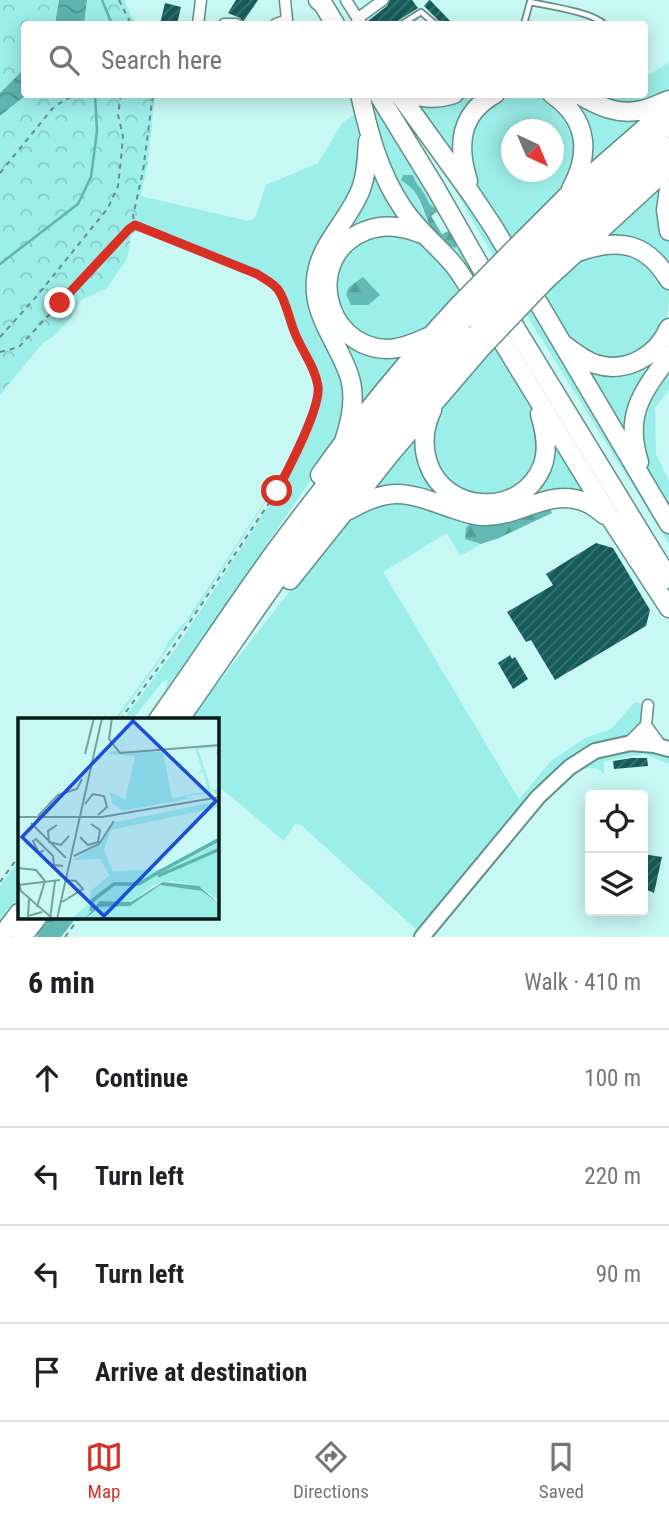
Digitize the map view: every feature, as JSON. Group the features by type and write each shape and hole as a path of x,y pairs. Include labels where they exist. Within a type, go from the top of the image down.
{"highway":[{"path":"318,0 333,21"},
{"path":"334,0 354,21"},
{"path":"361,98 378,159 394,194 407,214 455,266 669,608"},
{"path":"380,98 516,329 669,579"},
{"path":"393,98 446,184 524,322 669,558"},
{"path":"402,98 472,195 669,524"},
{"path":"472,195 461,158 463,135 474,111 489,98"},
{"path":"533,261 583,162 584,147 578,122 571,111 556,98"},
{"path":"585,98 622,112 645,110 669,100"},
{"path":"567,196 669,107"},
{"path":"159,718 272,556 398,395 471,326 533,261 581,203 669,125"},
{"path":"345,438 353,407 353,392 350,376 320,315 316,281 322,255 360,189 365,172 368,130"},
{"path":"180,718 263,598 471,326 533,261 589,218 669,147"},
{"path":"574,253 669,167"},
{"path":"669,189 666,209 669,231"},
{"path":"425,235 411,229 388,226 367,229 343,245 332,262 327,289 335,317 348,332 366,344 386,349 471,326"},
{"path":"533,261 594,246 623,244 655,260 669,280"},
{"path":"471,326 427,421 424,440 425,456 430,469 447,491 473,503 489,504 506,500 531,484 544,458 546,433 534,394"},
{"path":"561,341 596,364 623,366 643,359 654,351 669,328"},
{"path":"272,556 280,533 345,438 431,335"},
{"path":"647,485 633,438 635,412 645,391 669,356"},
{"path":"226,653 261,616 437,400"},
{"path":"343,513 379,495 401,493 482,516 505,513 549,499 568,498 587,503 611,519"},
{"path":"1,937 18,914"},
{"path":"22,937 35,920"}],"street":[{"path":"198,21 201,0"},
{"path":"346,0 355,21"},
{"path":"358,21 383,0"},
{"path":"284,21 287,20 289,1"},
{"path":"644,744 648,705"},
{"path":"627,744 646,725"},
{"path":"646,725 666,748"},
{"path":"422,937 538,797 570,767 595,751 627,744 666,748"}],"lane":[{"path":"525,21 530,2 602,21"},
{"path":"407,21 421,12 432,21"}],"path":[{"path":"119,0 130,21"},
{"path":"0,173 52,109 69,98"},
{"path":"0,337 36,298 108,208 118,186 121,159 123,136 118,115 120,98"},
{"path":"135,225 133,216 143,171 152,98"},
{"path":"0,352 19,346 135,225"},
{"path":"121,718 169,653 277,491 318,399 313,370 295,334 279,291 271,283 257,274 135,225"},
{"path":"0,882 18,857"},
{"path":"65,937 78,920"}],"green space":[{"path":"0,0 59,0 56,21 21,21 21,72 0,93"},
{"path":"87,0 124,0 134,21 84,21"},
{"path":"669,62 669,91 626,107 599,98 648,98 648,75"},
{"path":"22,98 155,98 148,162 137,212 139,232 131,236 127,259 107,288 80,301 71,318 54,336 43,343 0,395 0,116"},
{"path":"370,98 440,210 430,205 423,192 414,184 401,180 413,189 433,233 460,242 669,591 669,600 389,179"},
{"path":"406,98 485,98 458,166"},
{"path":"500,98 546,98 570,118 579,151 570,181 510,244 478,190 467,156 473,122 492,102"},
{"path":"560,98 584,98 651,113 586,171"},
{"path":"358,112 363,146 352,194 320,246 348,391 346,419 332,450 150,718 145,718 165,690 168,680 163,681 135,716 136,718 124,718 178,645 282,485 299,453 318,403 321,387 277,286 267,277 142,227 138,224 137,212 140,196 249,221 255,218 266,185 318,163 342,123"},
{"path":"431,147 465,191 669,532 669,544 527,316"},
{"path":"372,162 386,194 407,223 375,222 348,234 331,254 324,279 326,304 337,327 355,344 381,352 413,348 357,416 355,379 323,309 319,284 322,265 358,204"},
{"path":"403,175 413,175 430,205 440,210 431,216 442,234 452,229 460,242 455,248 445,243 433,230 414,191 401,180"},
{"path":"669,175 663,197 669,240 669,271 597,239"},
{"path":"381,231 421,240 466,290 418,334 389,343 362,337 340,315 333,283 335,271 351,243"},
{"path":"595,251 637,254 662,276 669,294 668,312 663,328 648,348 615,361 591,357 567,337 540,297 580,260"},
{"path":"363,277 380,295 368,305 351,305 346,294 349,287"},
{"path":"669,338 669,349 627,439 581,364 609,371"},
{"path":"495,344 529,398 542,437 532,476 511,493 480,498 441,478 429,441 439,409"},
{"path":"669,365 669,389 655,408 656,454 669,481 669,512 647,468 639,444 646,400"},
{"path":"315,397 292,457 274,489 198,607 118,718 115,718 161,656 169,640 186,621 269,495 289,459"},
{"path":"420,426 444,494 522,497 551,432 593,501 365,494"},
{"path":"404,499 472,521 465,539 481,544 460,556 447,533 383,572 519,799 551,761 585,738 611,729 635,702 643,704 640,723 635,731 580,754 416,937 413,937 418,931 301,825 295,824 284,841 219,787 219,718 191,718 341,526 361,508"},
{"path":"548,504 552,513 499,538 481,544 465,539 466,528 472,521"},
{"path":"631,749 669,756 669,764 644,754 604,761 604,774 594,768 580,772 554,794 493,862 540,802 568,775 599,757"},
{"path":"18,861 18,900 0,924 0,886"},
{"path":"46,920 74,920 61,937 37,937 38,930"}],"water":[{"path":"59,0 87,0 84,21 56,21"},
{"path":"21,72 22,98 0,116 0,93"}],"building":[{"path":"236,0 258,0 244,21 228,13"},
{"path":"390,0 412,0 418,8 398,21 368,21 387,6"},
{"path":"430,0 450,21 439,21 424,6"},
{"path":"165,3 181,7 178,21 161,21"},
{"path":"596,543 613,548 650,610 646,626 555,680 531,640 526,642 507,612 553,585 546,574"},
{"path":"510,655 512,659 515,657 528,679 513,689 498,663"},
{"path":"647,758 648,766 614,769 613,761"},
{"path":"648,855 662,857 654,893 648,890"}],"waterway":[{"path":"102,0 111,21"},
{"path":"0,264 78,204 91,177 97,131 95,98"}],"route":[{"path":"60,303 135,225 257,274 271,283 279,291 318,387 318,399 277,491"}]}
